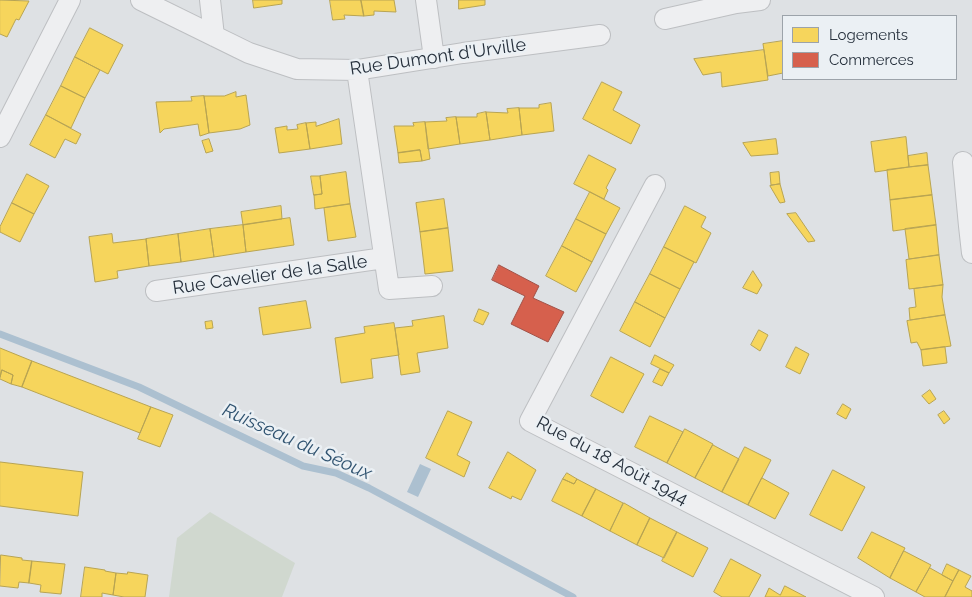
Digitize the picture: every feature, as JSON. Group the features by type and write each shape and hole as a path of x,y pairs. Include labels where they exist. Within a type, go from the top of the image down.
{"street":[{"path":"0,138 70,0"},
{"name":"Rue Dumont d'Urville","path":"141,0 248,53 297,69 357,70 600,35"},
{"path":"210,0 214,36"},
{"path":"426,0 434,58"},
{"path":"665,19 723,3 760,0"},
{"name":"Rue Cavelier de la Salle","path":"357,70 389,289 432,286"},
{"path":"962,162 972,252"},
{"name":"Rue du 18 Août 1944","path":"655,185 530,421 874,597"},
{"name":"Rue Cavelier de la Salle","path":"156,291 384,258"}],"shaded area":[{"path":"210,512 295,563 282,597 169,597 177,538"}],"water":[{"path":"420,464 431,469 418,497 407,492"}],"building: Logements":[{"path":"0,0 29,1 19,20 16,19 7,37 0,34"},
{"path":"253,0 282,0 282,4 254,8"},
{"path":"330,0 361,0 364,16 344,15 345,19 333,20"},
{"path":"361,0 394,0 396,12 374,11 374,15 364,16"},
{"path":"459,0 485,0 485,5 459,9"},
{"path":"90,28 123,45 108,74 75,57"},
{"path":"782,41 782,73 768,76 763,44"},
{"path":"764,50 768,80 722,87 721,72 703,75 694,59"},
{"path":"75,57 100,70 85,98 61,86"},
{"path":"602,82 622,92 613,110 640,125 631,144 583,119"},
{"path":"61,86 85,98 71,128 46,115"},
{"path":"236,92 236,97 246,95 250,125 240,129 209,133 204,96 224,96"},
{"path":"204,96 209,133 200,136 198,124 164,129 160,133 156,102 192,101 191,97"},
{"path":"551,103 554,131 522,135 519,108 539,108 539,105"},
{"path":"519,108 522,135 490,140 486,112 508,113 507,109"},
{"path":"486,112 490,140 460,144 456,117 477,117 477,114"},
{"path":"46,115 81,134 76,144 65,139 55,158 30,145"},
{"path":"456,117 460,144 428,149 425,122 447,121 446,118"},
{"path":"339,119 342,144 310,149 306,123 316,122 316,126"},
{"path":"425,122 430,159 422,161 420,150 398,153 394,126 414,126 413,123"},
{"path":"306,123 310,149 279,153 275,128 287,126 287,130 298,129 297,125"},
{"path":"906,137 909,167 875,172 871,142"},
{"path":"209,139 213,151 206,153 202,141"},
{"path":"776,139 778,154 751,156 743,143"},
{"path":"420,150 422,161 399,163 398,153"},
{"path":"927,153 928,165 909,167 908,156"},
{"path":"589,155 616,169 606,188 608,190 604,199 574,184"},
{"path":"928,165 932,195 890,200 887,170"},
{"path":"346,172 350,204 315,209 314,195 322,194 320,176"},
{"path":"779,172 780,184 771,185 770,173"},
{"path":"27,174 49,186 34,214 12,203"},
{"path":"311,176 320,176 322,194 314,195"},
{"path":"780,184 785,202 780,203 770,186"},
{"path":"590,192 620,208 606,234 576,219"},
{"path":"932,195 936,225 893,231 890,200"},
{"path":"444,199 448,228 420,232 416,203"},
{"path":"12,203 34,214 20,242 0,232 0,227"},
{"path":"350,204 356,237 328,241 324,208"},
{"path":"281,206 282,219 243,225 241,212"},
{"path":"685,206 706,217 701,227 711,233 696,263 664,247"},
{"path":"796,213 815,241 808,242 787,214"},
{"path":"290,218 294,245 246,252 243,225"},
{"path":"576,219 606,234 592,262 562,246"},
{"path":"243,225 246,252 214,257 210,229"},
{"path":"936,225 939,255 909,259 905,229"},
{"path":"448,228 453,271 425,274 420,232"},
{"path":"210,229 214,257 181,262 178,234"},
{"path":"112,234 113,243 146,239 149,266 117,271 118,278 95,282 89,237"},
{"path":"178,234 181,262 149,266 146,239"},
{"path":"562,246 592,262 576,292 546,276"},
{"path":"664,247 694,262 680,289 650,274"},
{"path":"939,255 943,285 909,289 906,260"},
{"path":"753,271 762,285 757,294 743,288"},
{"path":"650,274 680,289 665,318 635,302"},
{"path":"943,285 942,297 945,315 910,320 909,308 916,307 914,289"},
{"path":"306,301 311,328 263,335 259,308"},
{"path":"635,302 665,318 650,347 620,331"},
{"path":"479,309 489,313 483,325 474,321"},
{"path":"945,315 951,346 921,350 917,342 911,343 907,321"},
{"path":"444,316 448,348 417,353 420,372 401,375 395,328 413,326 412,321"},
{"path":"212,321 213,328 206,329 205,322"},
{"path":"394,323 399,355 371,359 373,378 341,383 335,338 365,333 364,327"},
{"path":"759,330 768,335 760,351 751,345"},
{"path":"796,347 809,354 800,374 786,367"},
{"path":"945,347 947,363 923,366 921,350"},
{"path":"0,348 32,361 22,387 11,384 13,375 2,370 0,377"},
{"path":"655,355 674,365 669,373 651,364"},
{"path":"611,357 644,374 623,413 591,396"},
{"path":"32,361 151,407 140,433 22,387"},
{"path":"660,369 669,373 662,386 653,382"},
{"path":"2,370 13,375 11,384 0,379"},
{"path":"930,390 936,399 929,404 922,396"},
{"path":"843,404 851,409 846,419 837,414"},
{"path":"151,407 173,415 160,447 138,439"},
{"path":"448,411 472,422 457,455 470,462 464,477 426,458"},
{"path":"944,411 950,419 944,424 938,415"},
{"path":"650,416 683,432 667,463 635,447"},
{"path":"685,429 713,444 695,478 667,463"},
{"path":"713,445 739,459 722,492 695,478"},
{"path":"745,447 771,460 748,505 722,492"},
{"path":"508,452 536,470 521,500 512,496 511,499 489,488"},
{"path":"0,462 83,472 78,516 0,506"},
{"path":"833,470 865,487 842,531 810,515"},
{"path":"567,473 577,479 574,484 563,479"},
{"path":"762,478 789,493 775,519 748,505"},
{"path":"563,479 574,484 577,479 596,489 582,516 552,501"},
{"path":"596,489 623,503 610,531 582,516"},
{"path":"624,503 650,518 637,545 610,531"},
{"path":"650,518 677,532 664,558 637,545"},
{"path":"677,532 708,548 693,577 662,561"},
{"path":"872,532 905,548 890,578 858,558"},
{"path":"904,551 931,565 916,592 890,578"},
{"path":"1,555 32,561 29,583 19,582 18,588 0,586"},
{"path":"731,559 761,575 749,597 722,597 714,592"},
{"path":"32,561 65,564 61,594 40,592 41,585 29,583"},
{"path":"947,564 959,570 953,581 942,575"},
{"path":"85,567 116,573 113,595 102,593 102,597 81,597"},
{"path":"930,568 953,581 945,597 925,597 916,592"},
{"path":"959,570 971,576 965,587 972,591 972,597 945,597"},
{"path":"128,572 148,575 145,597 113,595 116,573 127,574"},
{"path":"785,586 806,597 765,597 769,588 780,595"}],"building: Commerces":[{"path":"499,265 539,286 533,298 564,312 548,342 511,324 525,296 492,280"}],"waterway":[{"name":"Ruisseau du Séoux","path":"0,334 139,387 303,466 336,473 369,488 573,597"}]}
